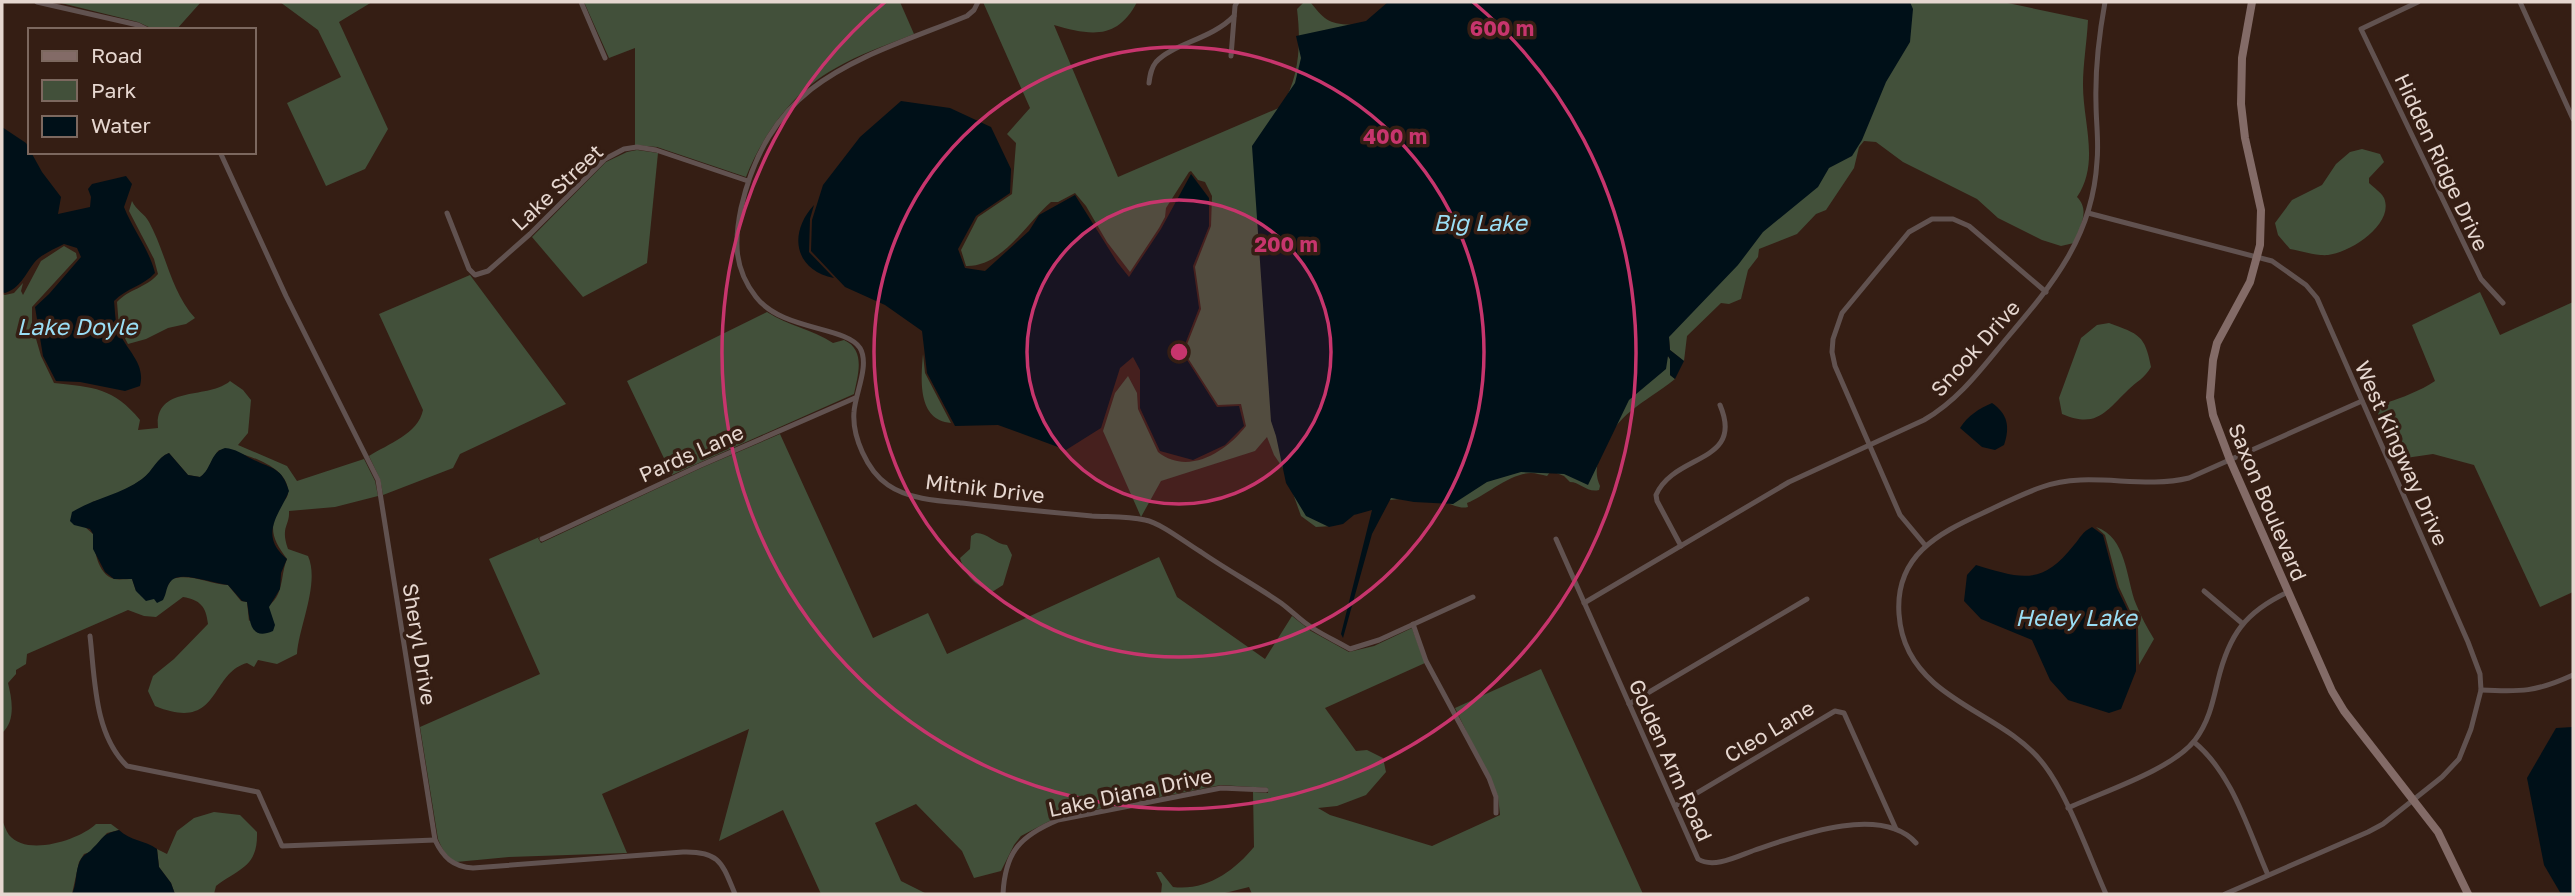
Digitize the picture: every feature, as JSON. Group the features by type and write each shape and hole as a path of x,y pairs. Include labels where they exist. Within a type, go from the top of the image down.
{"main road":[{"name":"Saxon Boulevard","path":"2252,2 2241,69 2241,104 2245,138 2261,209 2262,232 2250,282 2223,329 2213,360 2210,397 2213,415 2230,460 2332,691 2344,712 2438,832 2468,894"}],"street":[{"path":"37,2 142,28"},
{"path":"581,2 605,58"},
{"name":"Mitnik Drive","path":"978,2 967,16 853,62 803,95 770,135 758,155 748,181 735,245 736,258 745,281 763,306 786,321 841,336 860,348 863,366 855,398 855,426 866,457 886,484 932,500 1147,520 1282,604 1312,628 1350,649 1372,643 1473,597"},
{"path":"1231,56 1237,2"},
{"name":"Snook Drive","path":"1584,603 1789,482 1945,408 1962,391 2046,292 2077,242 2088,213 2097,161 2096,75 2105,2"},
{"name":"Hidden Ridge Drive","path":"2418,2 2361,29 2481,279 2503,303"},
{"path":"2520,2 2573,119"},
{"path":"1149,83 1151,70 1158,60 1220,29 1234,16"},
{"name":"Lake Street","path":"447,213 469,269 475,275 488,271 530,234 605,159 624,149 637,147 656,150 748,181"},
{"name":"Sheryl Drive","path":"221,154 286,296 378,480 435,840"},
{"name":"West Kingway Drive","path":"2088,213 2272,261 2306,285 2316,298 2476,659 2481,690"},
{"path":"1925,545 1900,515 1835,366 1833,339 1842,313 1909,232 1921,224 1942,218 1953,219 1969,226 2046,292"},
{"name":"Pards Lane","path":"542,540 699,466 855,398"},
{"path":"2106,894 2067,808 2041,761 2004,730 1935,684 1906,649 1900,628 1900,591 1915,557 1925,545 1952,527 2041,487 2076,480 2169,483 2189,478 2362,401"},
{"path":"1681,546 1657,502 1656,495 1667,478 1681,467 1716,450 1721,444 1726,433 1725,417 1720,405"},
{"name":"Golden Arm Road","path":"1556,539 1698,859 1704,863 1722,861 1830,828 1875,825 1896,829 1910,836 1916,843"},
{"path":"2204,590 2243,624"},
{"path":"2067,808 2160,767 2180,755 2194,742 2210,712 2226,650 2243,624 2269,601 2288,592"},
{"path":"1629,704 1807,599"},
{"path":"1413,624 1426,661 1436,675 1477,760 1489,778 1496,797 1496,813"},
{"path":"90,636 99,708 114,754 127,766 258,792 282,846 435,840 450,861 458,866 473,868 706,852 725,870 735,894"},
{"path":"2225,894 2368,832 2414,800 2448,772 2459,759 2471,729 2481,690 2532,691 2573,675"},
{"name":"Cleo Lane","path":"1675,806 1835,711 1844,713 1896,829"},
{"path":"2194,742 2219,768 2230,787 2268,875"},
{"name":"Lake Diana Drive","path":"1003,894 1004,870 1016,847 1036,830 1058,820 1222,788 1266,790"}],"green space":[{"path":"57,2 201,2 178,28 151,28 138,22"},
{"path":"280,2 372,2 339,22 388,129 365,169 326,186 287,103 341,77 318,30"},
{"path":"584,2 900,2 914,34 873,50 819,78 781,116 761,145 746,177 657,147 635,145 635,48 609,58"},
{"path":"983,2 1137,2 1121,23 1101,32 1079,31 1054,25 1118,177 1281,107 1292,84 1298,60 1297,9 1304,2 1311,3 1329,21 1355,25 1667,355 1670,359 1670,375 1675,379 1632,410 1607,439 1598,462 1599,490 1591,490 1570,482 1564,476 1551,471 1547,476 1523,474 1467,503 1468,507 1425,499 1389,500 1371,534 1375,504 1332,526 1316,527 1301,516 1285,471 1274,455 1267,437 1255,451 1161,481 1141,517 1103,431 1115,393 1128,376 1137,393 1138,409 1158,452 1170,459 1182,462 1206,458 1238,436 1246,426 1241,404 1218,405 1184,352 1201,309 1195,267 1211,226 1212,196 1205,182 1189,172 1166,208 1159,228 1130,272 1075,193 1058,202 1051,202 1013,242 992,259 966,266 961,250 978,217 1012,194 1016,143 1007,134 1030,108"},
{"path":"1868,2 2003,2 2088,20 2083,85 2089,157 2084,184 2077,197 2084,214 2074,243 2061,246 2042,240 1998,218 1977,199 1903,162 1876,142 1864,141 1859,147 1854,168 1826,210 1816,214 1797,234 1759,249 1758,257 1748,270 1741,299 1729,304 1721,303 1687,336 1684,361 1670,350 1669,338 1661,326"},
{"path":"2362,149 2380,154 2384,162 2369,178 2369,183 2384,198 2386,208 2377,227 2358,243 2337,253 2319,255 2290,249 2278,235 2275,223 2292,200 2322,185 2336,164 2350,152"},
{"path":"637,150 658,153 647,263 583,297 532,237 606,162"},
{"path":"132,201 149,222 174,284 195,318 186,324 128,344 119,327 117,302 158,274 154,259 129,211"},
{"path":"64,246 76,253 77,258 32,307 32,325 41,356 54,383 91,388 112,395 140,420 138,430 158,428 159,414 173,399 221,387 230,381 251,400 248,433 238,445 287,466 297,481 364,459 375,481 378,496 335,507 289,511 285,531 288,549 308,556 312,579 297,654 277,664 258,660 254,667 247,663 235,669 203,707 192,712 176,712 155,706 148,691 153,676 208,624 201,605 183,597 156,617 128,610 27,654 26,664 16,670 8,683 12,703 11,716 2,733 2,294 14,293 23,283 23,295 41,261","holes":["219,450 261,461 272,467 286,482 287,496 277,513 273,527 275,540 287,559 280,590 270,605 249,621 247,602 241,601 228,585 179,577 172,579 165,590 136,591 132,579 114,579 108,576 100,566 93,534 85,527 92,502 134,485 169,453 188,475 200,477"]},
{"path":"470,275 566,404 460,454 453,468 383,495 380,479 369,456 409,432 423,410 379,314"},
{"path":"2480,292 2500,335 2573,302 2573,592 2540,607 2474,465 2433,454 2399,459 2389,445 2379,421 2378,414 2384,405 2435,381 2412,325"},
{"path":"767,312 833,343 844,340 851,344 859,364 854,394 672,475 627,381"},
{"path":"2109,323 2139,337 2146,348 2151,367 2100,416 2084,420 2062,414 2059,398 2081,338 2097,325"},
{"path":"923,354 925,373 951,423 940,420 927,406 922,386"},
{"path":"780,434 873,638 928,613 947,654 1159,557 1177,597 1265,659 1292,616 1311,631 1349,652 1374,646 1412,628 1425,663 1325,708 1356,751 1367,750 1383,758 1386,772 1366,795 1337,806 1318,808 1330,815 1432,846 1500,815 1498,796 1455,708 1541,669 1643,894 1252,894 1249,887 1221,894 1161,894 1162,884 1156,872 1161,872 1173,887 1197,886 1219,878 1238,864 1254,847 1253,792 1268,793 1268,788 1221,785 1057,817 1021,836 1001,871 974,878 962,851 916,804 875,823 901,881 927,894 821,894 783,810 719,841 749,729 602,794 627,853 509,857 456,862 453,860 438,839 420,727 540,674 489,559 546,534 538,538 541,543"},
{"path":"2096,527 2106,532 2120,549 2136,604 2154,639 2139,665 2138,628 2119,587 2105,535"},
{"path":"976,533 1007,545 1012,555 1003,585 992,592 972,580 960,558 970,549 971,536"},
{"path":"214,812 240,815 257,832 257,844 251,860 216,886 214,894 175,894 171,883 159,867 157,849 167,854 177,831 194,818"},
{"path":"2,820 9,835 17,842 28,845 53,844 66,840 78,836 96,824 111,824 119,830 107,833 90,852 84,854 79,862 72,894 2,894"}],"water":[{"name":"Big Lake","path":"1388,2 1910,2 1913,9 1910,42 1886,82 1862,140 1852,156 1829,168 1818,187 1763,232 1738,265 1669,337 1670,350 1684,361 1675,379 1670,375 1668,356 1666,369 1629,400 1588,485 1564,474 1521,472 1487,482 1453,504 1391,498 1372,534 1343,638 1341,634 1372,510 1354,515 1343,524 1329,527 1306,516 1286,483 1271,421 1252,146 1295,83 1301,58 1296,36 1366,21"},
{"path":"901,101 950,108 991,127 1011,169 1010,193 976,216 958,249 965,268 985,271 1029,231 1039,215 1075,195 1129,277 1161,229 1191,174 1209,198 1209,226 1193,266 1199,308 1182,352 1217,407 1239,406 1244,426 1225,445 1193,460 1160,451 1140,408 1140,370 1133,357 1120,368 1101,428 1066,450 998,425 955,426 927,373 922,331 885,305 845,287 811,251 812,220 823,185 860,137"},
{"name":"Lake Doyle","path":"2,127 26,143 28,154 32,154 61,197 58,214 90,207 88,189 92,184 126,176 132,184 124,207 155,273 114,301 118,330 138,363 140,386 125,391 80,382 56,381 43,356 35,307 81,257 77,248 64,244 48,252 37,260 15,288 2,292"},
{"path":"814,205 810,219 809,252 834,278 810,267 799,249 801,227"},
{"path":"1992,403 2004,416 2007,427 2004,445 1995,450 1982,447 1960,428 1974,413"},
{"path":"225,448 275,470 283,477 289,491 273,528 274,543 287,559 281,573 280,589 269,607 275,625 273,631 265,634 255,631 250,621 247,602 242,601 228,585 190,577 177,578 169,584 163,600 157,603 154,599 146,601 136,591 132,579 114,579 105,572 93,549 93,534 90,529 74,525 70,521 72,512 142,479 169,453 188,475 200,477 216,453"},
{"name":"Heley Lake","path":"2092,527 2103,535 2117,588 2136,628 2136,671 2121,709 2109,713 2068,700 2050,680 2032,640 1981,619 1964,601 1967,575 1976,565 2018,575 2040,573 2051,568"},
{"path":"2573,727 2573,894 2561,894 2544,865 2527,778 2556,728"},
{"path":"119,830 157,849 159,867 171,883 175,894 72,894 81,859 106,835"}]}
